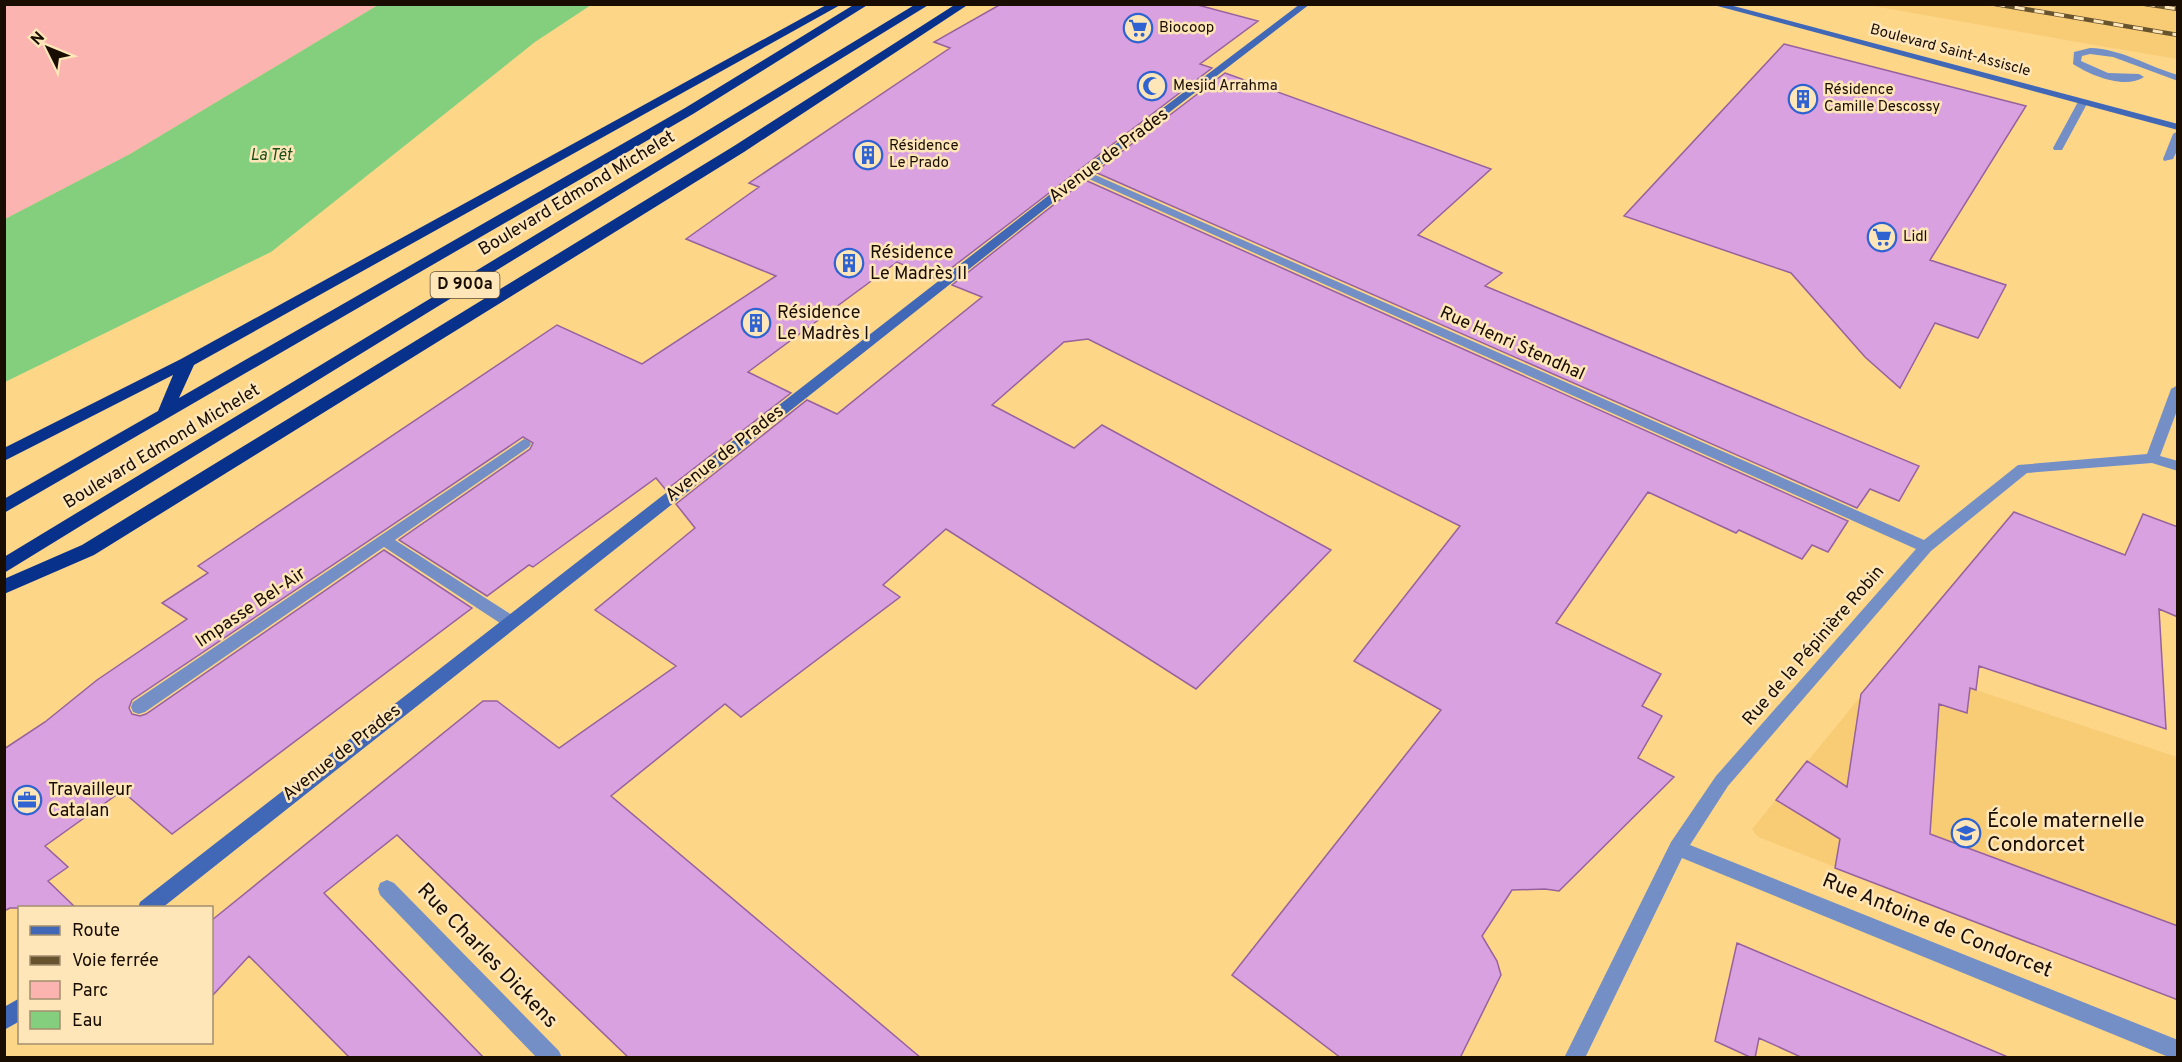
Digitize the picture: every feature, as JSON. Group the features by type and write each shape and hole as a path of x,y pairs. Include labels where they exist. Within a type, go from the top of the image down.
{"highway":[{"path":"4,454 187,362 837,4"},
{"name":"Boulevard Edmond Michelet","path":"4,507 689,111 864,4"},
{"name":"Boulevard Edmond Michelet","path":"4,566 925,4"},
{"path":"4,587 88,550 739,149 964,4"},
{"path":"165,413 187,362"}],"main road":[{"name":"Avenue de Prades","path":"150,906 509,621 1084,173 1306,4"},
{"name":"Boulevard Saint-Assiscle","path":"1714,4 2178,127"},
{"path":"4,1020 18,1010"}],"street":[{"path":"2139,77 2122,78 2085,68 2076,62 2077,54 2087,51 2118,55 2151,71 2178,78"},
{"path":"2058,148 2084,102"},
{"path":"2168,159 2178,134"},
{"name":"Rue Henri Stendhal","path":"1084,173 1926,547"},
{"path":"2178,389 2152,458 2178,466"},
{"name":"Impasse Bel-Air","path":"139,707 386,541 524,444"},
{"name":"Rue de la Pépinière Robin","path":"1574,1058 1678,848 1722,781 1926,547 2023,468 2152,458"},
{"path":"386,541 509,621"},
{"name":"Rue Antoine de Condorcet","path":"1678,848 2178,1050"},
{"name":"Rue Charles Dickens","path":"387,889 552,1058"}],"shaded area":[{"path":"1867,5 2177,5 2177,59 2089,44"},
{"name":"École maternelle Condorcet","path":"1970,688 2177,757 2177,1000 1758,837 1752,829 1861,696"}],"green space":[{"path":"5,5 378,5 130,154 5,219"}],"water":[{"name":"La Têt","path":"378,5 591,5 535,42 271,252 5,382 5,219 130,154"}],"building":[{"path":"1001,4 1194,4 1258,21 1200,64 1212,68 937,279 897,262 748,372 791,393 666,490 656,478 533,567 529,565 487,596 399,540 530,449 533,443 523,437 132,700 129,708 132,714 140,716 146,714 384,550 472,608 172,834 122,791 45,846 68,867 48,881 74,906 18,906 18,908 4,911 4,749 45,722 97,680 187,619 162,603 208,573 198,566 557,325 642,364 776,276 686,239 759,187 749,183 950,48 934,42"},
{"path":"1784,44 2026,106 1930,260 2006,285 1978,338 1935,323 1900,388 1865,357 1791,273 1624,216"},
{"path":"1225,73 1491,169 1418,235 1502,273 1485,286 1919,466 1899,501 1870,489 1857,508 1095,172"},
{"path":"1085,180 1848,521 1828,552 1812,545 1802,559 1739,530 1736,533 1648,492 1556,623 1661,674 1642,706 1662,716 1638,758 1674,777 1559,891 1512,890 1482,936 1497,961 1501,975 1460,1058 1341,1058 1232,975 1441,710 1354,661 1460,526 1088,339 1064,342 992,405 1074,448 1102,425 1331,550 1196,689 946,529 883,585 900,597 741,717 725,704 611,796 921,1058 629,1058 397,835 324,893 484,1058 350,1058 249,956 213,995 213,919 483,701 497,701 559,748 676,666 595,610 695,528 676,504 807,400 837,414 982,297 952,285"},
{"path":"2014,512 2125,555 2143,514 2178,527 2178,617 2159,609 2166,729 1979,666 1976,690 1970,688 1967,713 1939,704 1930,834 2178,926 2178,1000 1835,868 1840,839 1776,800 1807,761 1847,787 1861,694"},
{"path":"1737,943 2008,1058 1803,1058 1759,1038 1755,1058 1752,1058 1715,1041"}],"railway":[{"path":"1995,4 2178,35"},
{"path":"2145,4 2178,9"}],"place":[{"name":"Biocoop","path":"1138,28"},
{"name":"Mesjid Arrahma","path":"1152,86"},
{"name":"Résidence Camille Descossy","path":"1803,99"},
{"name":"Résidence Le Prado","path":"868,155"},
{"name":"Lidl","path":"1882,237"},
{"name":"Résidence Le Madrès II","path":"849,263"},
{"name":"Résidence Le Madrès I","path":"756,323"},
{"name":"Travailleur Catalan","path":"27,800"},
{"name":"École maternelle Condorcet","path":"1966,833"}]}
